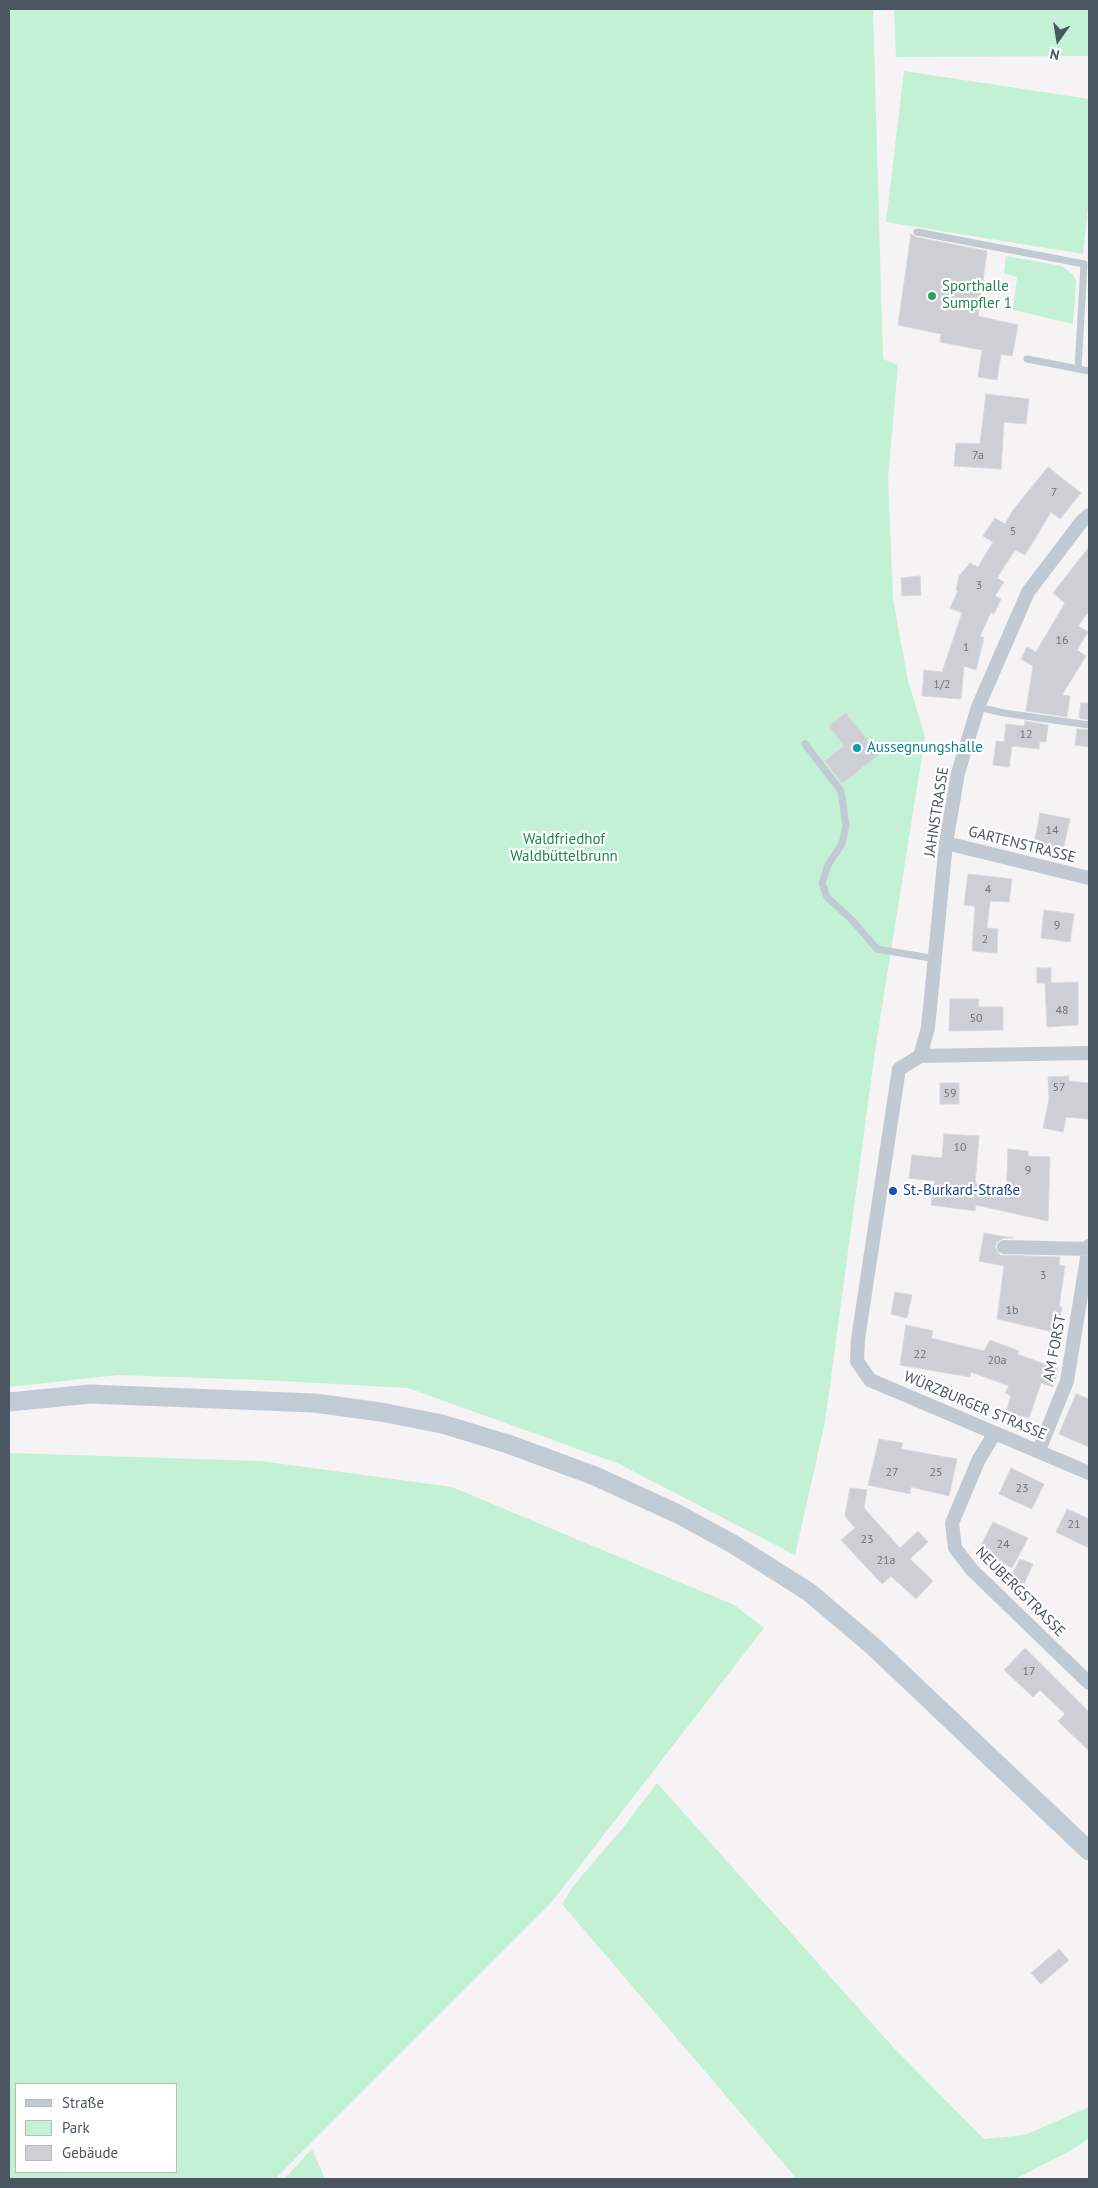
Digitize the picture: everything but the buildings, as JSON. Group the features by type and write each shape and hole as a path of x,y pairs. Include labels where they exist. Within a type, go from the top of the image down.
{"main road":[{"path":"9,1402 90,1394 314,1403 381,1412 442,1424 508,1444 595,1476 678,1514 783,1574 810,1592 875,1648 1089,1851"}],"street":[{"name":"JAHNSTRASSE","path":"920,1056 928,1028 946,843 958,773 978,707 1028,592 1082,521 1089,515"},
{"name":"GARTENSTRASSE","path":"946,843 1089,878"},
{"path":"920,1056 1089,1054"},
{"name":"WÜRZBURGER STRASSE","path":"920,1056 899,1069 858,1338 857,1361 870,1380 1039,1450 1089,1473"},
{"name":"AM FORST","path":"1039,1450 1067,1381 1089,1246"},
{"path":"1004,1247 1089,1250"},
{"name":"NEUBERGSTRASSE","path":"995,1433 979,1460 952,1523 955,1548 972,1570 1089,1683"}],"lane":[{"path":"917,232 1084,264 1078,369"},
{"path":"1027,359 1089,371"},
{"path":"978,707 1004,713 1089,725"},
{"path":"805,744 840,791 846,826 842,844 828,865 822,883 827,897 852,920 877,949 936,959"}],"green space":[{"name":"Waldfriedhof Waldbüttelbrunn","path":"13,9 873,9 883,359 898,365 888,478 893,599 908,681 925,737 875,1051 825,1422 795,1555 617,1463 408,1388 118,1375 9,1387 9,13"},
{"path":"894,9 1089,9 1089,56 896,57"},
{"path":"904,71 1089,99 1089,198 1083,254 886,222"},
{"path":"1006,256 1062,266 1073,275 1076,281 1073,324 1013,310 1017,277 1004,273"},
{"path":"9,1453 261,1461 452,1487 734,1605 764,1628 551,1903 275,2179 9,2179"},
{"path":"657,1783 893,2047 984,2139 1025,2135 1089,2107 1089,2138 1072,2150 1015,2179 797,2179 562,1904 574,1885 622,1829"},
{"path":"312,2149 325,2179 283,2179 286,2177"}],"place":[{"name":"Sporthalle Sumpfler 1","path":"932,296"},
{"name":"Aussegnungshalle","path":"857,748"},
{"name":"St.-Burkard-Straße","path":"893,1191"}]}
